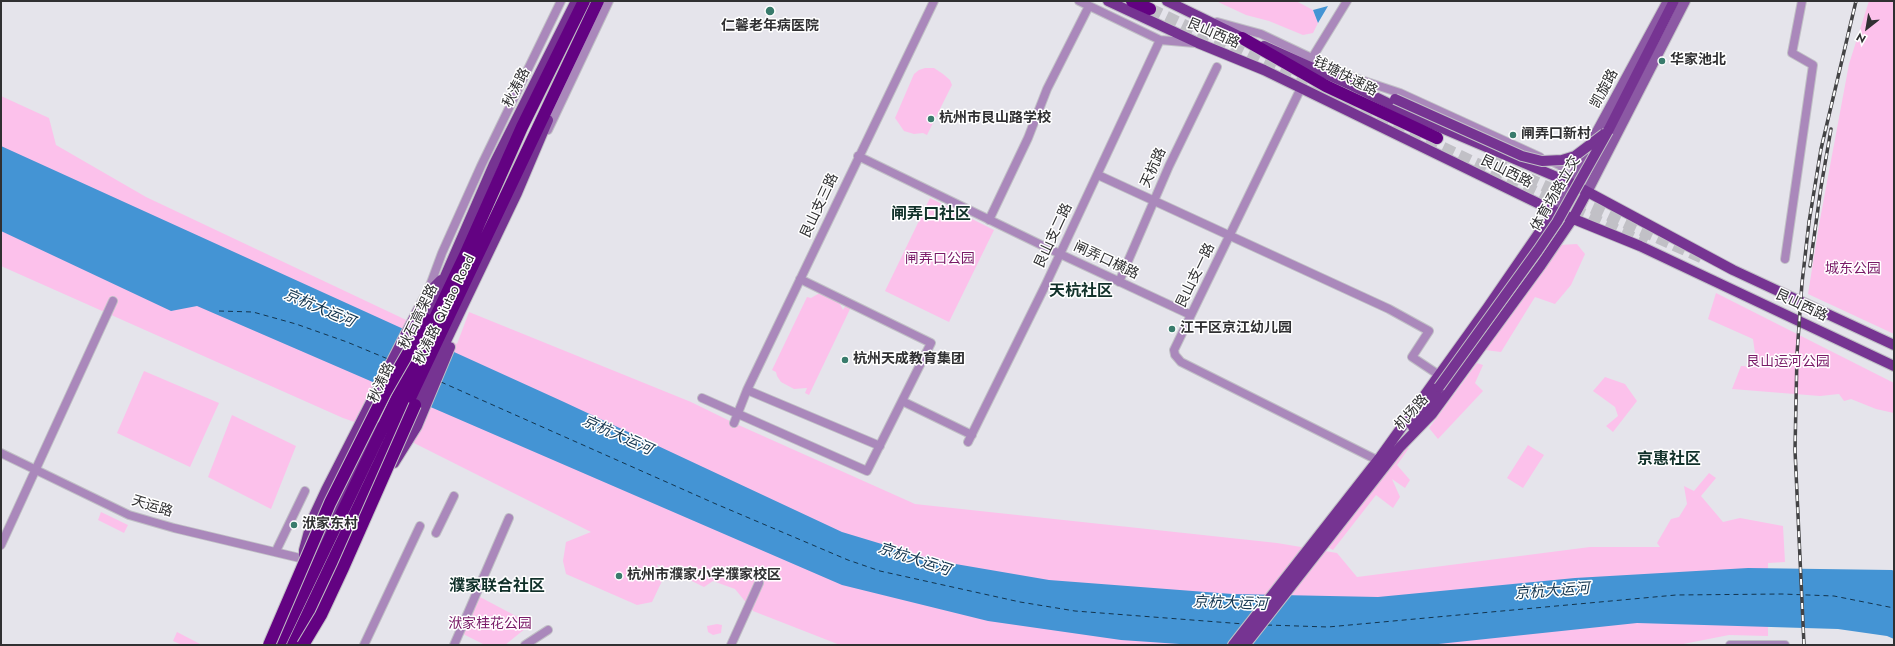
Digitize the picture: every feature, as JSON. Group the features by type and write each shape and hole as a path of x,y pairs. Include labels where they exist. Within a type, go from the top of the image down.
{"highway":[{"name":"秋石高架路","path":"279,645 466,253 522,127 584,1"},
{"name":"秋石高架路","path":"293,645 598,1"},
{"path":"1132,1 1150,9"},
{"name":"钱塘快速路","path":"1242,38 1326,86 1437,138"},
{"path":"270,645 330,503 385,394 427,320"},
{"path":"303,645 321,615 343,568 415,405"}],"main road":[{"name":"秋涛路","path":"270,645 305,576 338,503 378,425 427,320 494,164 576,1"},
{"path":"516,193 556,101 604,1"},
{"name":"艮山西路","path":"1108,1 1198,43 1264,70 1554,211 1640,246 1894,366"},
{"name":"艮山西路","path":"1167,1 1242,38 1276,51 1353,86 1418,118 1571,183 1733,270 1894,345"},
{"name":"凯旋路","path":"1554,211 1571,183 1668,1"},
{"name":"体育场路立交","path":"1400,447 1439,387 1557,222 1608,131 1674,1"},
{"path":"1588,192 1685,1"},
{"path":"1353,86 1395,99 1522,156 1542,161 1562,160 1575,156 1608,131"},
{"name":"机场路","path":"1245,645 1302,575 1400,447 1432,414 1541,265 1588,192"},
{"name":"秋涛路 Qiutao Road","path":"404,438 415,405 516,193"},
{"name":"机场路","path":"1233,645 1379,458 1505,284 1554,211"},
{"path":"305,576 304,550 312,520 421,304 427,294 447,274"},
{"path":"299,645 334,574 365,505 404,438 422,416 453,339 455,323"},
{"name":"体育场路立交","path":"1379,458 1439,387"}],"street":[{"path":"427,294 442,253 517,90 561,1"},
{"path":"516,193 559,108 609,1"},
{"name":"艮山支三路","path":"734,423 747,390 858,156 934,1"},
{"path":"1078,1 1160,40 1198,43"},
{"path":"1312,58 1347,1"},
{"path":"1785,259 1812,65 1792,53 1802,1"},
{"path":"989,220 1028,138 1047,89 1089,6"},
{"name":"艮山西路","path":"1204,19 1261,34 1352,77 1400,93 1561,166 1571,183"},
{"name":"艮山支二路","path":"902,401 970,438 1098,175 1160,40"},
{"name":"天杭路","path":"1119,282 1154,201 1217,67"},
{"name":"艮山支一路","path":"1300,88 1174,350 1174,355 1181,362 1379,458"},
{"name":"闸弄口横路","path":"858,156 1060,254 1191,315"},
{"path":"473,187 494,164"},
{"path":"1098,175 1389,309 1429,331 1412,357 1439,375"},
{"path":"702,398 737,415 867,471 931,343 800,279"},
{"path":"1,545 37,470 113,301"},
{"path":"747,390 880,446"},
{"name":"天运路","path":"1,453 129,515 174,528 276,551 304,559"},
{"path":"276,551 305,492"},
{"path":"436,533 454,496"},
{"path":"454,645 509,518"},
{"path":"364,645 420,526"},
{"path":"731,645 759,583"},
{"path":"525,645 548,630"},
{"path":"1734,645 1785,645"}],"green space":[{"path":"1216,1 1296,1 1313,10 1318,23 1313,33 1303,35 1269,21 1246,15"},
{"name":"城东公园","path":"1869,1 1894,1 1894,334 1808,294 1819,225 1849,64"},
{"path":"925,68 934,68 950,80 952,85 927,135 923,133 914,134 904,131 895,118 914,74"},
{"path":"1,96 49,118 56,145 146,197 457,344 469,312 691,402 734,423 915,504 1277,543 1337,553 1357,577 1590,547 1660,547 1657,543 1671,519 1679,517 1687,504 1684,486 1694,491 1709,473 1716,478 1701,496 1723,522 1740,518 1783,526 1785,562 1768,563 1768,636 1729,635 1678,645 840,645 753,611 735,589 713,581 704,587 657,564 662,581 652,602 637,605 566,574 563,561 566,542 591,532 412,442 343,418 1,266"},
{"name":"闸弄口公园","path":"930,198 994,230 949,322 885,291"},
{"path":"1577,244 1585,254 1571,285 1555,304 1535,297 1501,352 1485,350 1560,245"},
{"name":"艮山运河公园","path":"1716,293 1894,383 1894,413 1876,409 1851,399 1844,401 1839,394 1820,396 1732,389 1741,366 1757,367 1753,339 1708,319"},
{"path":"818,294 824,294 833,299 840,304 843,310 846,305 851,307 809,395 805,393 807,388 794,389 781,382 776,372 772,370 807,297 811,298"},
{"path":"1477,363 1483,365 1475,383 1483,391 1438,439 1429,428"},
{"path":"144,371 219,403 190,467 117,433"},
{"path":"1605,377 1625,384 1637,401 1613,432 1606,426 1618,416 1615,407 1593,391"},
{"path":"232,415 296,446 271,509 208,477"},
{"path":"1528,445 1544,455 1523,488 1507,478"},
{"path":"1404,448 1409,448 1397,465 1410,480 1405,488 1392,479 1400,497 1393,508 1376,495 1333,550 1327,547"},
{"path":"101,512 128,525 124,533 98,520"},
{"name":"洑家桂花公园","path":"480,597 531,624 505,645 485,645 463,634"},
{"path":"717,624 722,625 721,633 713,635 708,632 707,626"},
{"path":"177,632 202,645 182,645 173,641"}],"water":[{"path":"1328,6 1318,23 1313,10"},
{"name":"京杭大运河","path":"1,146 564,402 842,532 938,561 1049,580 1232,594 1378,597 1575,578 1748,568 1892,570 1894,571 1894,639 1887,636 1838,629 1637,623 1429,645 1194,645 1121,640 988,621 842,585 197,306 171,311 1,231"}],"ferry route":[{"path":"219,311 253,312 296,324 347,342 388,359"},
{"path":"441,382 716,504 848,560 880,571 1020,602 1075,611 1244,624"},
{"path":"1267,625 1328,627 1676,595 1782,594 1834,596 1894,608"}],"tunnel":[{"path":"1150,9 1646,244"},
{"path":"1494,163 1703,258"}],"railway":[{"path":"1804,645 1795,450 1797,354 1802,283 1809,222 1821,149 1856,1"},
{"path":"1810,266 1831,129"}],"place":[{"name":"仁馨老年病医院","path":"770,11"},
{"name":"华家池北","path":"1662,61"},
{"name":"杭州市艮山路学校","path":"931,119"},
{"name":"闸弄口新村","path":"1513,135"},
{"name":"江干区京江幼儿园","path":"1172,329"},
{"name":"杭州天成教育集团","path":"845,360"},
{"name":"洑家东村","path":"294,525"},
{"name":"杭州市濮家小学濮家校区","path":"619,576"}],"district":[{"name":"闸弄口社区","path":"931,215"},
{"name":"天杭社区","path":"1081,292"},
{"name":"京惠社区","path":"1669,460"},
{"name":"濮家联合社区","path":"497,587"}]}
